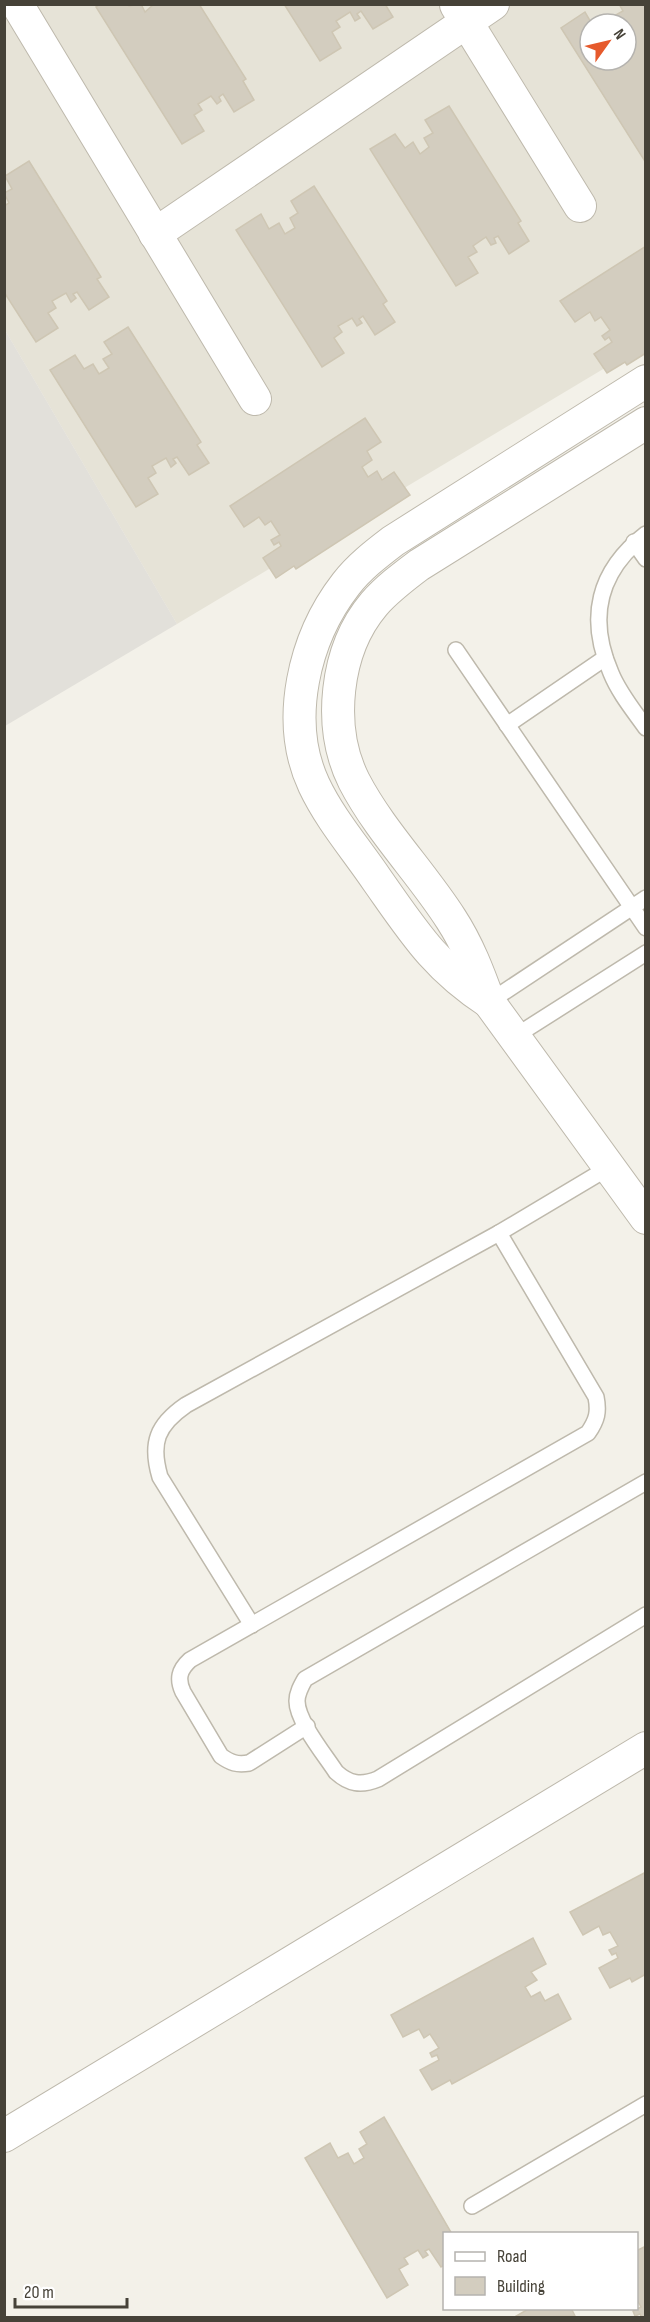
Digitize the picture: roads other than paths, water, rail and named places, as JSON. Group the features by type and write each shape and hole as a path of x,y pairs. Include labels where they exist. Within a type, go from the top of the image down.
{"street":[{"path":"17,4 255,399"},
{"path":"155,234 461,13 493,4"},
{"path":"461,13 580,206"},
{"path":"489,1002 463,986 441,966 421,942 328,810 314,784 305,754 301,723 301,693 306,663 315,634 330,606 347,582 369,560 393,541 645,381"},
{"path":"645,423 394,583 357,631 345,659 339,689 338,720 343,750 353,779 369,805 451,919 470,955 489,1002 645,1218"},
{"path":"4,2136 645,1748"}],"lane":[{"path":"640,538 645,559"},
{"path":"640,538 611,570 599,604 599,641 611,676 645,728"},
{"path":"456,650 645,928"},
{"path":"507,725 605,658"},
{"path":"489,1002 645,898"},
{"path":"514,1037 645,953"},
{"path":"252,1625 160,1477 155,1461 155,1444 161,1428 172,1415 186,1405 499,1233 608,1168"},
{"path":"307,1726 249,1763 239,1765 229,1762 221,1756 183,1692 179,1684 179,1675 190,1660 588,1433 595,1423 598,1409 596,1397 499,1233"},
{"path":"645,1482 305,1679 298,1690 297,1702 300,1714 336,1772 344,1780 355,1784 367,1784 645,1615"},
{"path":"472,2206 645,2104"}]}
